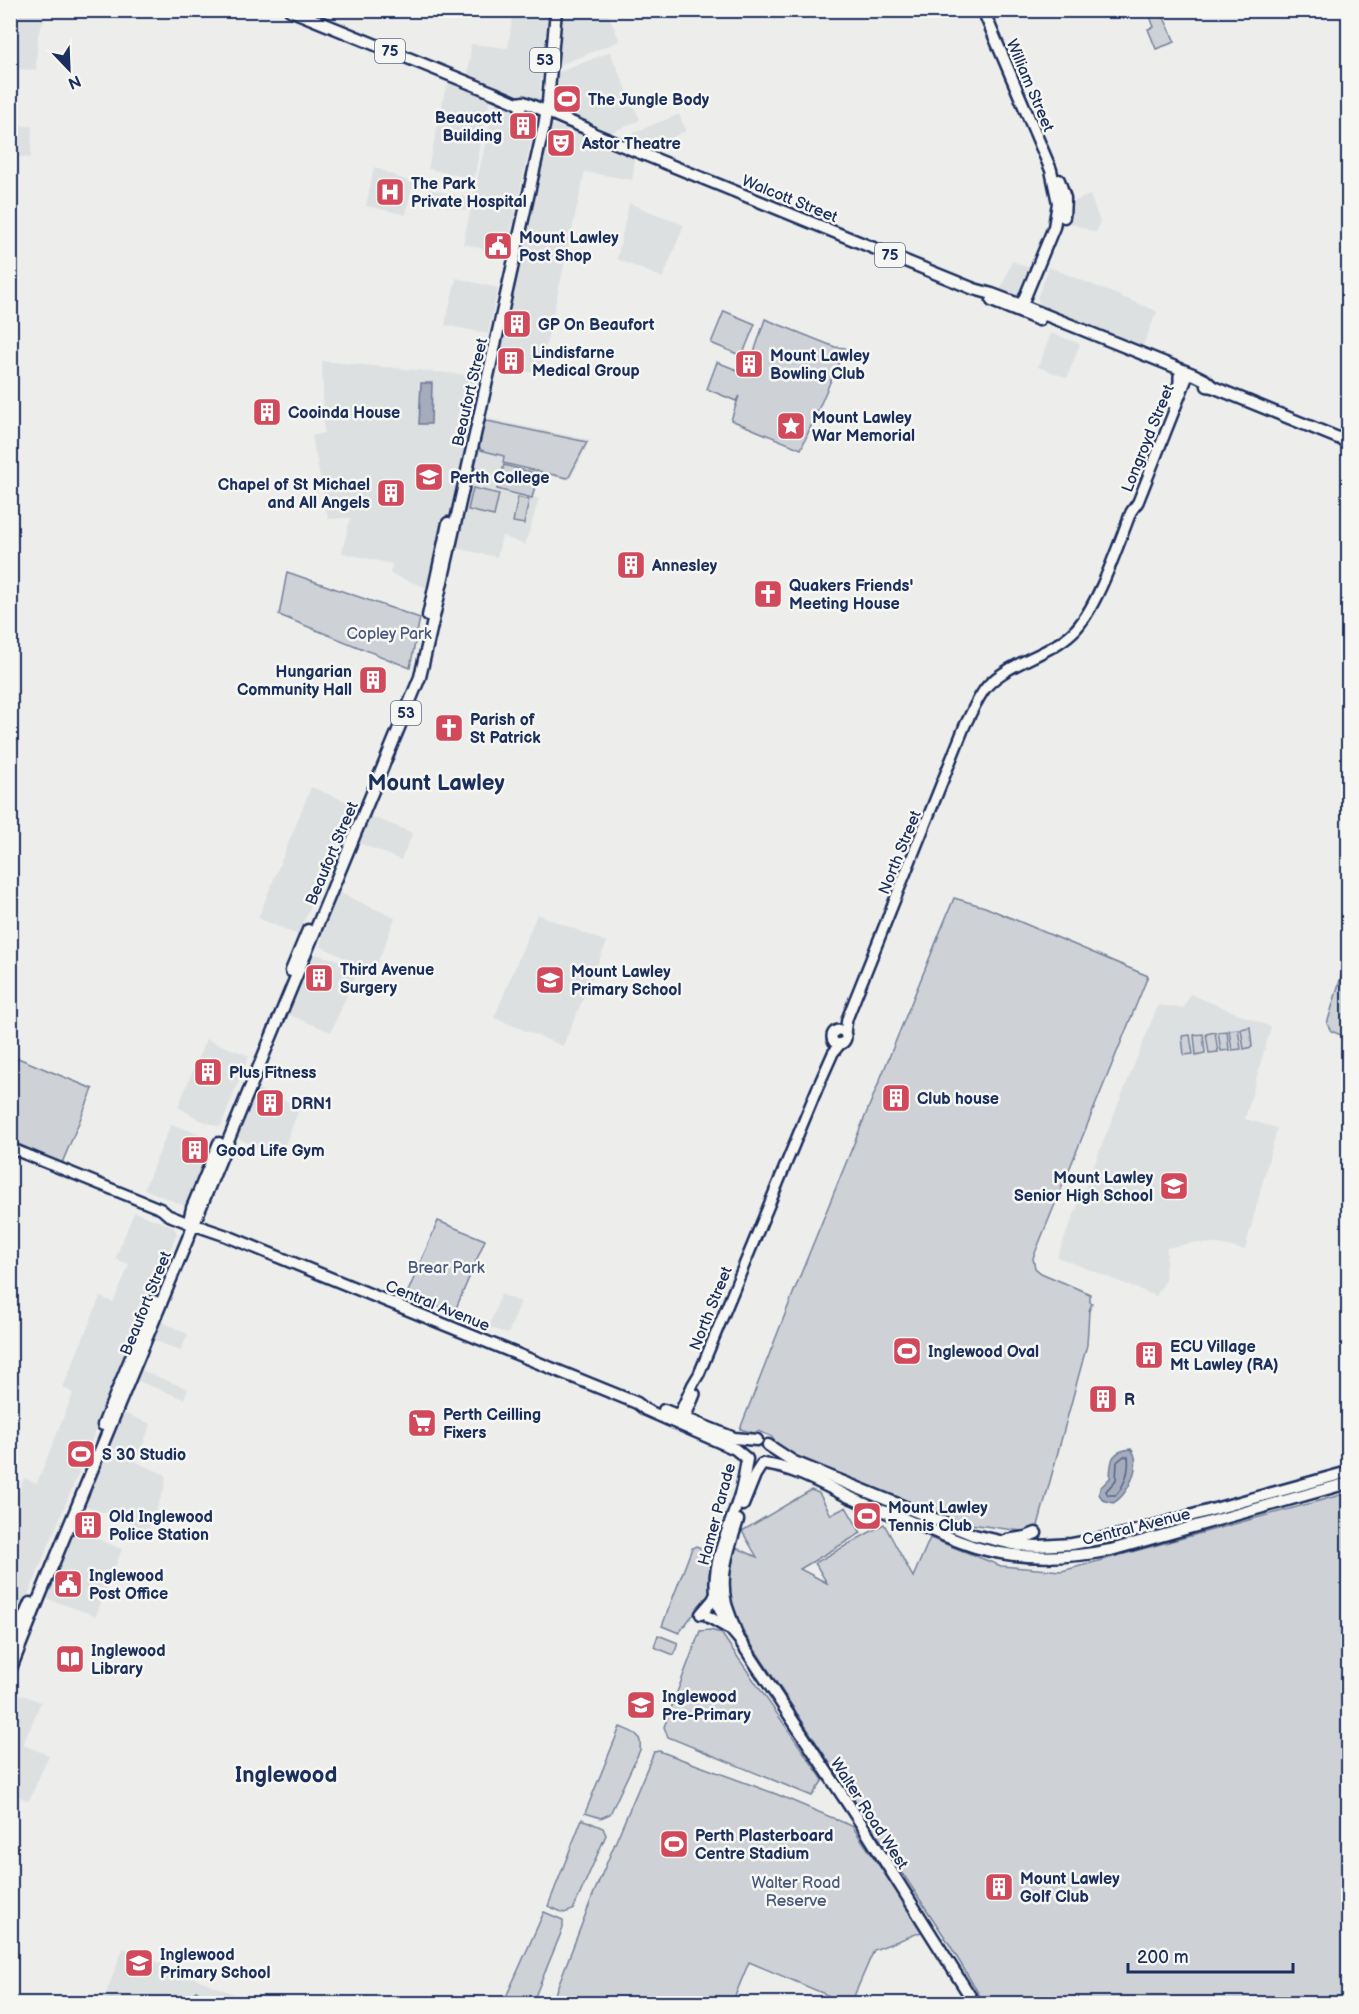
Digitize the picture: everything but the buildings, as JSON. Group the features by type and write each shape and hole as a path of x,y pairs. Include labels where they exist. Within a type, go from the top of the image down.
{"main road":[{"name":"Walcott Street","path":"290,10 516,103 524,102 583,133 594,134 974,289 990,300 1023,309 1185,376 1202,386 1213,387 1348,442"},
{"name":"Beaufort Street","path":"543,114 550,10"},
{"name":"Beaufort Street","path":"10,1650 420,677 441,592 543,114 556,10"},
{"name":"William Street","path":"983,10 1051,170 1059,180 1064,194 1065,214 1060,230 1023,309"},
{"name":"Longroyd Street","path":"979,697 988,685 1002,675 1056,645 1073,632 1085,618 1151,469 1185,376"},
{"name":"North Street","path":"680,1421 837,1042 846,1038 841,1032 965,725 979,697"},
{"name":"Central Avenue","path":"10,1148 161,1209 170,1210 192,1222 213,1227 227,1236 638,1403 646,1410 734,1438 757,1440"},
{"name":"Beaufort Street","path":"10,1671 192,1222"},
{"name":"Central Avenue","path":"680,1421 735,1449 746,1458"},
{"path":"757,1440 768,1445 770,1451 770,1457 762,1464 752,1464 746,1458 747,1446 757,1440"},
{"name":"Central Avenue","path":"768,1445 786,1459 889,1501 974,1535 1017,1545 1055,1546 1096,1540 1154,1527 1348,1472"},
{"name":"Hamer Parade","path":"724,1611 716,1593 716,1565 740,1492 746,1458"},
{"name":"Central Avenue","path":"762,1464 796,1471 857,1501 975,1547 1037,1557 1072,1556 1126,1546 1348,1483"},
{"name":"Hamer Parade","path":"724,1611 725,1561 747,1493 762,1464"},
{"path":"889,1501 893,1515"},
{"path":"998,1541 1038,1533 1055,1546"},
{"path":"716,1593 705,1615 728,1628"},
{"name":"Walter Road West","path":"724,1611 728,1628 739,1639"},
{"name":"Walter Road West","path":"724,1611 739,1639 862,1825 975,2004"}],"shaded area":[{"path":"10,11 48,11 38,35 36,70 11,69"},
{"path":"513,11 548,11 537,103 472,78 468,74 471,44 508,48"},
{"path":"559,11 607,11 620,41 557,65 555,63"},
{"path":"610,52 640,120 608,134 553,112 550,107 554,74"},
{"path":"450,82 490,99 474,179 428,169 445,90"},
{"path":"498,101 532,116 535,123 506,254 463,244 494,104"},
{"path":"679,114 686,131 651,147 627,138 628,135"},
{"path":"549,124 629,154 634,159 632,180 585,172 540,373 496,369"},
{"path":"10,125 32,126 31,158 11,156"},
{"name":"The Park Private Hospital","path":"374,167 413,183 406,215 366,206"},
{"path":"429,189 470,198 467,211 426,202"},
{"path":"1090,195 1100,221 1096,233 1068,222 1072,202"},
{"path":"629,203 684,225 663,278 617,259"},
{"path":"1012,261 1030,268 1021,294 1015,296 1000,291"},
{"path":"1049,267 1157,311 1142,348 1041,307 1037,298"},
{"path":"456,278 498,288 488,334 445,325"},
{"path":"1051,333 1080,344 1067,378 1038,367"},
{"name":"Perth College","path":"322,361 479,376 470,415 590,440 570,480 540,474 534,497 539,499 525,545 502,536 497,557 436,544 427,588 390,574 392,564 342,553 350,518 328,519 312,436 324,433"},
{"path":"311,787 355,805 298,935 258,918"},
{"path":"368,815 413,833 401,860 357,842"},
{"path":"336,891 395,918 375,970 360,965 331,1032 287,1014 314,954 357,964 320,946"},
{"name":"Mount Lawley Primary School","path":"537,914 607,942 563,1046 494,1018"},
{"name":"Mount Lawley Senior High School","path":"1190,994 1271,1027 1245,1119 1277,1128 1245,1250 1219,1244 1193,1243 1167,1248 1165,1281 1156,1296 1057,1257 1158,1005 1184,1008"},
{"path":"206,1039 249,1056 221,1126 198,1119 178,1107"},
{"path":"255,1088 300,1107 280,1158 235,1137"},
{"path":"171,1124 209,1137 211,1144 187,1206 144,1189"},
{"path":"134,1212 174,1227 177,1233 11,1637 11,1512 24,1478 37,1483 73,1393 63,1387 100,1297 113,1302 123,1280 129,1264 115,1259"},
{"path":"501,1294 521,1302 508,1334 489,1327"},
{"path":"158,1320 188,1334 181,1351 151,1339"},
{"path":"139,1369 188,1389 184,1399 135,1380"},
{"path":"121,1412 151,1424 136,1462 166,1475 164,1490 148,1530 84,1505"},
{"path":"73,1529 122,1549 96,1616 45,1598"},
{"path":"10,1690 41,1702 23,1745 49,1755 29,1801 11,1793"},
{"name":"Inglewood Primary School","path":"123,1948 236,1995 233,2003 102,2004"}],"green space":[{"path":"1148,11 1161,11 1175,42 1156,49 1148,29 1154,27"},
{"path":"724,311 755,324 742,356 711,343"},
{"path":"765,319 835,347 845,348 801,449 731,420 739,396 736,401 707,389 717,362 747,374"},
{"path":"487,421 587,442 567,478 503,463 504,456 481,450 479,446 484,423"},
{"path":"504,465 538,474 532,498 497,489"},
{"path":"473,488 499,494 494,516 468,510"},
{"path":"518,497 529,500 524,524 513,522"},
{"name":"Copley Park","path":"287,572 420,618 410,668 279,615"},
{"path":"954,898 985,907 1148,976 1033,1258 1035,1268 1041,1273 1090,1294 1092,1303 1089,1311 1087,1345 1036,1533 955,1522 922,1511 783,1453 771,1436 758,1431 754,1433 740,1429"},
{"path":"1348,953 1348,1038 1331,1031 1327,1024"},
{"path":"1250,1027 1252,1047 1244,1049 1241,1029"},
{"path":"1238,1029 1241,1049 1232,1050 1229,1030"},
{"path":"1227,1031 1229,1050 1221,1051 1218,1032"},
{"path":"1215,1032 1218,1052 1209,1053 1206,1034"},
{"path":"1203,1034 1205,1053 1196,1055 1194,1035"},
{"path":"1190,1035 1193,1054 1184,1055 1182,1036"},
{"path":"18,1058 93,1089 62,1163 11,1141 11,1076"},
{"name":"Brear Park","path":"438,1221 485,1240 454,1313 407,1294"},
{"name":"Mount Lawley Golf Club","path":"811,1490 819,1493 831,1515 846,1507 861,1533 800,1569 827,1583 815,1563 884,1524 913,1577 930,1538 1001,1566 1062,1571 1348,1493 1348,2003 984,2003 948,1942 742,1630 733,1610 728,1579 735,1547 757,1557 742,1531"},
{"path":"696,1546 712,1553 709,1576 711,1597 679,1633 662,1626 692,1548"},
{"path":"710,1630 721,1633 823,1780 812,1796 668,1737 664,1727 700,1631"},
{"path":"658,1635 678,1643 674,1655 654,1647"},
{"path":"620,1727 633,1732 638,1737 640,1750 610,1814 601,1818 585,1813"},
{"name":"Walter Road Reserve","path":"659,1751 776,1794 852,1826 924,1931 874,1950 851,2003 846,2003 749,1962 732,2003 551,2004 593,1895 654,1752"},
{"path":"582,1819 603,1828 606,1835 573,1910 564,1913 548,1906"},
{"path":"544,1912 563,1920 563,1928 534,1999 531,2003 522,2003 506,1997"},
{"path":"196,1991 211,1997 217,2003 189,2003"}],"water":[{"path":"421,383 432,383 431,424 419,424"},
{"path":"1131,1449 1134,1455 1135,1470 1128,1487 1124,1494 1113,1503 1103,1500 1099,1494 1100,1488 1110,1478 1113,1458 1119,1452"}],"place":[{"name":"The Jungle Body","path":"567,99"},
{"name":"Beaucott Building","path":"523,126"},
{"name":"Astor Theatre","path":"561,143"},
{"name":"The Park Private Hospital","path":"390,192"},
{"name":"Mount Lawley Post Shop","path":"498,246"},
{"name":"GP On Beaufort","path":"517,324"},
{"name":"Lindisfarne Medical Group","path":"511,361"},
{"name":"Mount Lawley Bowling Club","path":"749,364"},
{"name":"Cooinda House","path":"267,412"},
{"name":"Mount Lawley War Memorial","path":"791,426"},
{"name":"Perth College","path":"429,477"},
{"name":"Chapel of St Michael and All Angels","path":"391,493"},
{"name":"Annesley","path":"631,565"},
{"name":"Quakers Friends' Meeting House","path":"768,594"},
{"name":"Hungarian Community Hall","path":"373,680"},
{"name":"Parish of St Patrick","path":"449,728"},
{"name":"Third Avenue Surgery","path":"319,978"},
{"name":"Mount Lawley Primary School","path":"550,980"},
{"name":"Plus Fitness","path":"208,1072"},
{"name":"Club house","path":"896,1098"},
{"name":"DRN1","path":"270,1103"},
{"name":"Good Life Gym","path":"195,1150"},
{"name":"Mount Lawley Senior High School","path":"1174,1186"},
{"name":"Inglewood Oval","path":"907,1351"},
{"name":"ECU Village Mt Lawley (RA)","path":"1149,1355"},
{"name":"R","path":"1103,1399"},
{"name":"Perth Ceilling Fixers","path":"422,1423"},
{"name":"S 30 Studio","path":"81,1454"},
{"name":"Mount Lawley Tennis Club","path":"867,1516"},
{"name":"Old Inglewood Police Station","path":"88,1525"},
{"name":"Inglewood Post Office","path":"68,1584"},
{"name":"Inglewood Library","path":"70,1659"},
{"name":"Inglewood Pre-Primary","path":"641,1705"},
{"name":"Perth Plasterboard Centre Stadium","path":"674,1844"},
{"name":"Mount Lawley Golf Club","path":"999,1887"},
{"name":"Inglewood Primary School","path":"139,1963"}],"district":[{"name":"Mount Lawley","path":"436,782"},
{"name":"Inglewood","path":"286,1774"}]}
